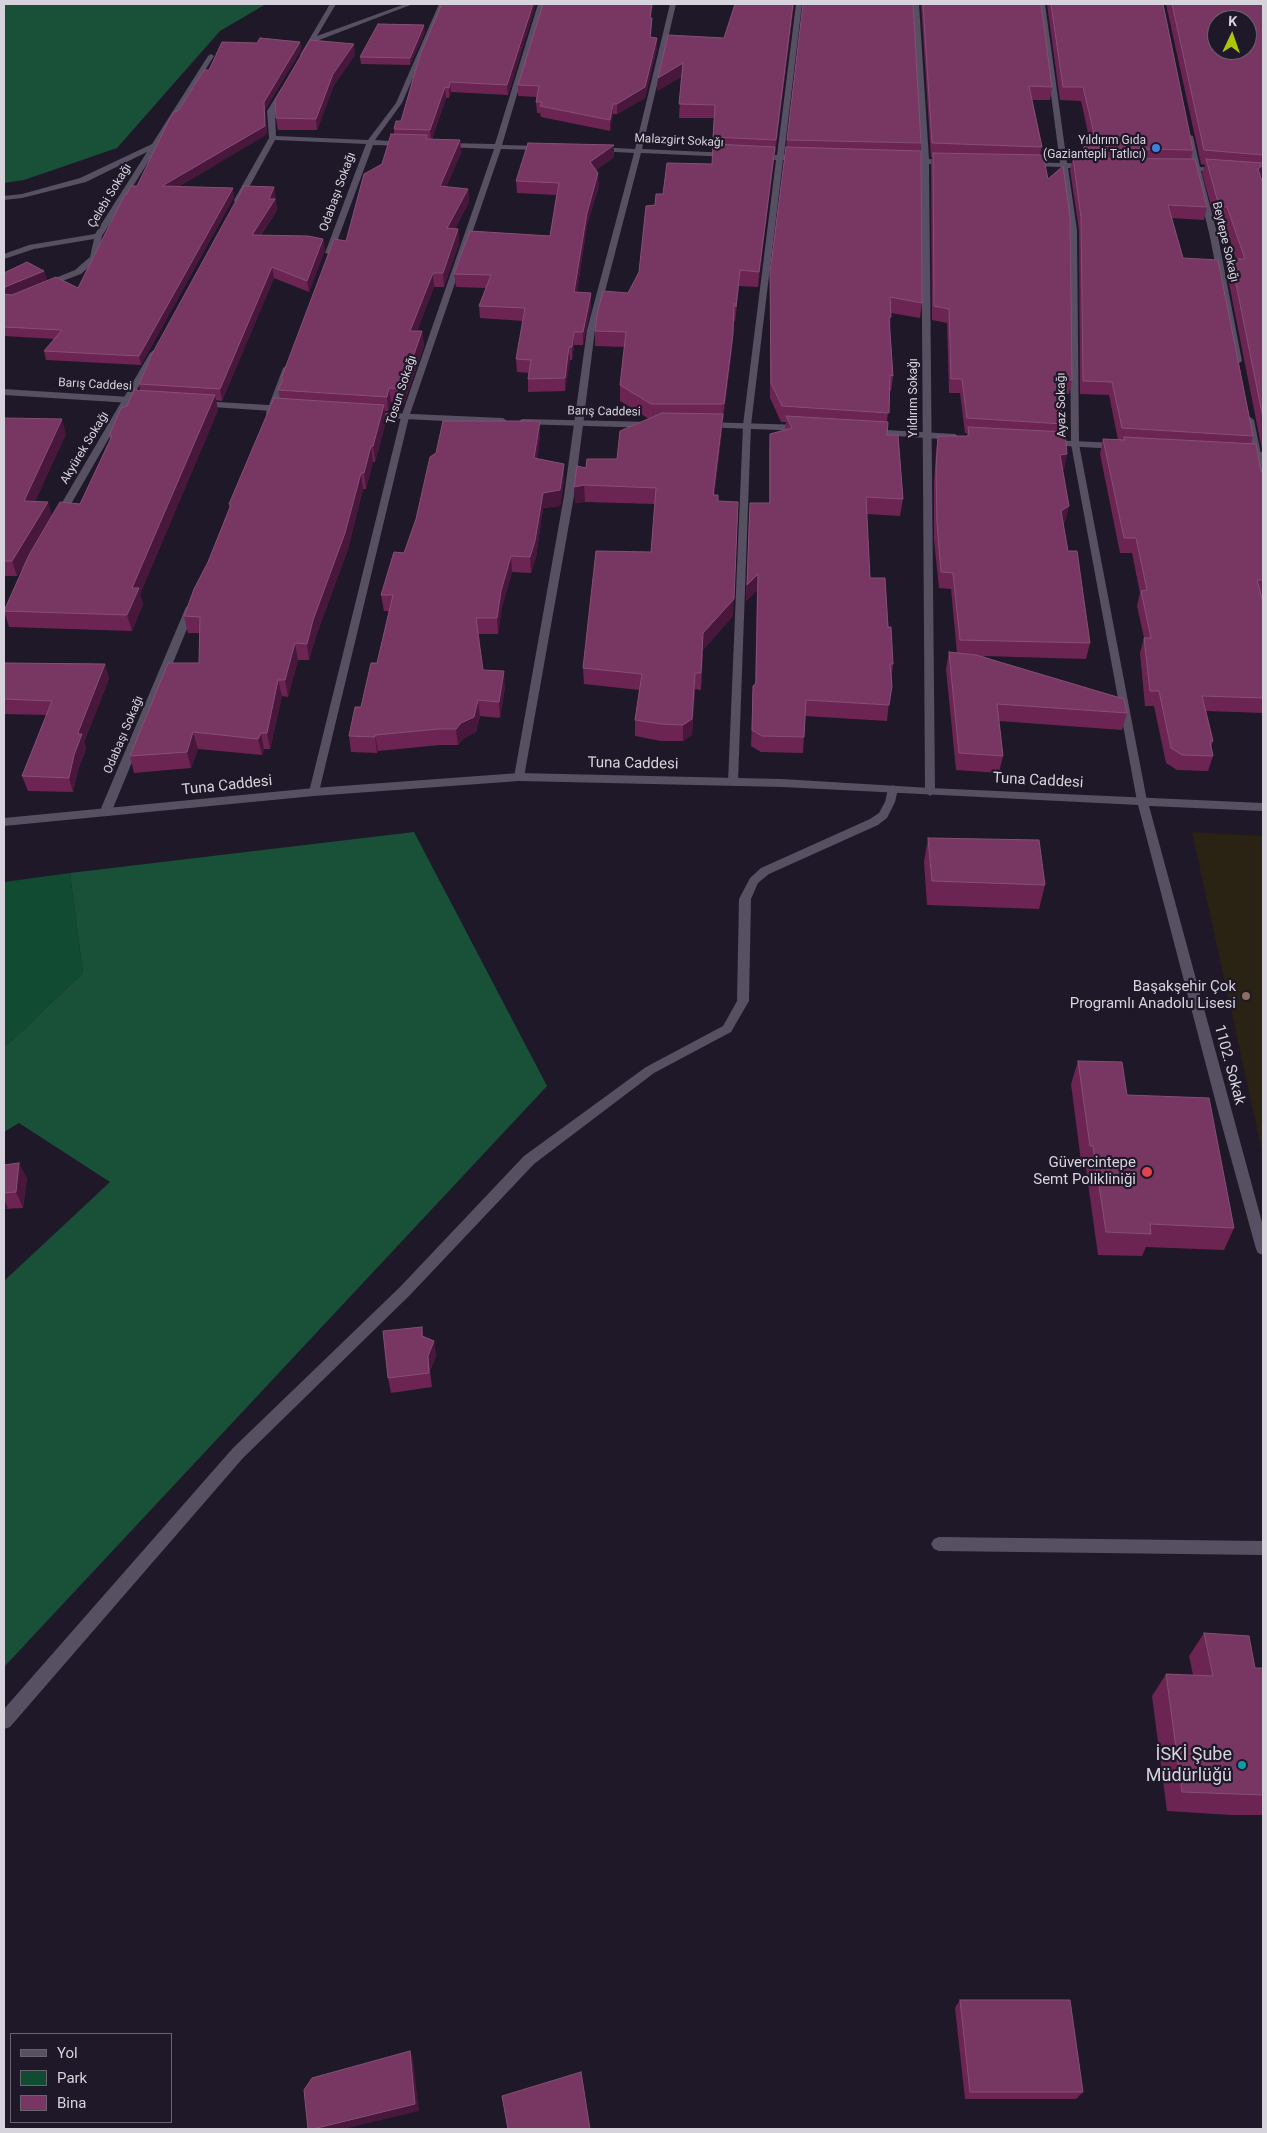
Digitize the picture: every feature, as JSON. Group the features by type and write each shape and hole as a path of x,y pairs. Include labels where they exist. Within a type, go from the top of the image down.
{"street":[{"path":"298,65 333,4"},
{"path":"311,42 410,4"},
{"name":"Odabaşı Sokağı","path":"326,262 370,143 399,104 442,4"},
{"name":"Tosun Sokağı","path":"314,792 405,418 498,147 541,4"},
{"path":"520,777 569,496 591,330 638,150 672,4"},
{"path":"733,782 747,425 799,4"},
{"name":"Yıldırım Sokağı","path":"916,4 925,162 930,792"},
{"name":"Ayaz Sokağı","path":"1042,4 1073,230 1075,444 1142,801"},
{"name":"Çelebi Sokağı","path":"36,290 78,272 94,258 98,236 211,56"},
{"path":"234,207 273,138 271,111 288,80"},
{"name":"Beytepe Sokağı","path":"1188,129 1214,237 1240,369"},
{"path":"273,138 409,144"},
{"name":"Çelebi Sokağı","path":"4,198 22,196 84,180 154,145"},
{"path":"439,145 548,148"},
{"name":"Malazgirt Sokağı","path":"588,149 743,156"},
{"path":"752,156 810,158"},
{"path":"896,161 955,162"},
{"path":"1024,164 1092,166"},
{"path":"1168,168 1225,170"},
{"path":"4,257 32,247 98,236"},
{"name":"Akyürek Sokağı","path":"52,527 128,400 157,347"},
{"path":"265,426 289,362"},
{"name":"Barış Caddesi","path":"4,392 157,401"},
{"path":"195,403 300,410"},
{"path":"1247,407 1260,454 1263,485"},
{"name":"Barış Caddesi","path":"357,414 405,418 668,425"},
{"path":"698,425 747,425 817,429"},
{"path":"857,432 966,438"},
{"path":"1036,442 1123,447"},
{"path":"1228,453 1260,454"},
{"name":"Odabaşı Sokağı","path":"104,813 195,596"},
{"name":"Tuna Caddesi","path":"4,822 314,792 520,777 782,783 930,792 1263,807"},
{"path":"4,1721 238,1452 405,1291 528,1160 650,1070 727,1030 743,1002 745,899 754,882 766,871 874,822 883,815 890,802 893,790"},
{"name":"1102. Sokak","path":"1142,801 1224,1111 1263,1249"},
{"path":"939,1544 1263,1548"}],"shaded area":[{"name":"Başakşehir Çok Programlı Anadolu Lisesi","path":"1192,832 1263,836 1263,1156"}],"green space":[{"path":"4,4 266,4 220,31 117,148 24,180 4,183"},
{"path":"414,832 547,1086 4,1667 4,1281 110,1182 19,1123 4,1132 4,1048 83,973 70,873"},
{"path":"70,873 83,973 4,1048 4,882"}],"building":[{"path":"442,4 533,4 507,85 450,82 449,88 445,87 430,130 394,129 396,121 401,121 420,55"},
{"path":"543,4 652,4 650,37 657,38 645,87 617,104 613,104 610,120 540,106 542,102 536,102 539,86 518,85"},
{"path":"735,4 793,4 776,140 713,137 715,105 679,104 683,63 658,78 668,35 724,38"},
{"path":"803,4 913,4 921,143 787,140"},
{"path":"923,4 1041,4 1052,87 1029,86 1042,147 932,143"},
{"path":"1051,4 1163,4 1193,150 1083,148 1095,138 1083,87 1063,87"},
{"path":"1172,4 1263,4 1263,155 1204,150"},
{"path":"378,24 424,25 410,58 360,57"},
{"path":"260,38 300,42 264,102 265,126 162,186 233,188 139,356 44,351 62,330 4,327 4,294 12,295 56,277 78,288 125,194 127,194 131,186 137,186 170,118 174,112 178,111 204,70 209,70 222,42 257,43"},
{"path":"310,40 354,44 333,74 316,119 276,118 275,100"},
{"path":"391,134 427,135 426,139 460,140 440,186 468,189 447,228 458,229 443,273 433,273 410,331 422,331 402,389 389,388 387,397 278,390 334,239 346,241 364,174 382,164"},
{"path":"528,143 614,145 590,162 598,173 587,213 574,292 591,293 583,332 574,332 572,347 569,347 565,378 528,379 531,360 516,359 525,308 479,306 491,275 454,274 470,231 550,236 559,183 516,181"},
{"path":"713,144 775,147 759,272 740,270 736,307 734,303 733,334 724,404 651,404 620,385 626,332 595,331 597,315 603,291 628,293 639,272 646,206 655,205 656,194 663,194 667,163 712,164"},
{"path":"786,147 921,151 922,303 890,297 891,317 889,318 893,376 890,375 889,413 782,406 771,383 770,272"},
{"path":"933,153 1043,155 1048,179 1063,166 1070,216 1072,380 1059,379 1063,424 967,418 962,379 951,379 949,309 934,306"},
{"path":"1073,158 1195,159 1207,207 1168,205 1183,258 1218,260 1253,436 1122,428 1112,382 1083,381 1081,217"},
{"path":"1206,159 1263,163 1258,169 1263,184 1263,418 1231,259 1245,259 1227,207 1219,206"},
{"path":"244,186 274,187 269,199 275,199 252,235 308,236 323,239 307,281 272,267 220,389 139,384 152,354"},
{"path":"27,262 44,271 5,287 4,294 4,273"},
{"path":"134,390 215,395 132,588 139,588 127,615 4,611 29,555 60,502 80,504 112,436 109,436 121,408 127,406"},
{"path":"274,398 384,405 364,473 361,473 345,533 313,620 307,644 295,643 285,680 278,680 267,733 261,733 258,739 193,732 187,752 130,756 168,663 199,663 200,617 184,616 194,589 208,562 231,505 229,504"},
{"path":"662,413 723,414 713,495 718,495 718,501 738,502 734,599 703,633 701,673 695,673 692,719 683,725 635,720 642,674 583,668 596,551 651,552 656,488 584,485 574,487 577,466 586,468 587,459 617,459 620,431"},
{"path":"786,416 888,422 887,435 898,435 903,499 866,497 870,578 885,578 888,627 891,627 893,664 890,664 892,686 889,705 806,700 804,737 762,736 752,730 753,686 756,683 758,574 747,585 750,503 770,503 770,434 792,428"},
{"path":"4,418 62,419 24,501 48,502 12,561 4,561"},
{"path":"443,421 540,421 534,458 564,464 560,490 543,493 535,541 530,557 511,556 501,591 497,618 476,618 483,670 504,671 499,702 478,700 474,717 461,723 456,729 375,735 375,737 349,736 355,707 361,707 371,663 377,663 393,595 381,595 394,552 404,553 416,519 430,457 436,453"},
{"path":"968,427 1065,432 1067,454 1060,455 1069,506 1061,511 1068,551 1077,551 1090,643 960,640 953,573 941,572 937,524 936,469 938,436 969,436"},
{"path":"1124,437 1256,444 1261,471 1263,472 1263,580 1257,580 1263,602 1263,698 1202,696 1213,741 1210,742 1213,756 1182,755 1171,748 1159,691 1150,691 1144,638 1151,638 1141,591 1147,590 1136,538 1124,538 1103,439 1125,440"},
{"path":"949,652 976,655 1124,699 1127,713 997,704 1003,756 959,753"},
{"path":"4,663 105,664 79,730 78,734 82,734 74,755 69,778 22,776 52,701 4,699"},
{"path":"928,838 1039,840 1045,885 932,881"},
{"path":"1078,1061 1122,1062 1127,1095 1209,1098 1234,1228 1150,1224 1151,1234 1106,1232 1093,1146 1090,1146"},
{"path":"19,1163 16,1192 4,1193 4,1165"},
{"path":"422,1327 422,1336 434,1341 428,1356 429,1373 388,1378 383,1331"},
{"path":"1204,1633 1249,1636 1255,1668 1263,1668 1263,1795 1182,1792 1166,1674 1213,1676"},
{"path":"960,2000 1070,2000 1083,2092 970,2092"},
{"path":"410,2051 415,2104 308,2129 304,2090 312,2078"},
{"path":"581,2072 590,2129 508,2129 502,2096"}],"place":[{"name":"Yıldırım Gıda (Gaziantepli Tatlıcı)","path":"1156,148"},
{"name":"Başakşehir Çok Programlı Anadolu Lisesi","path":"1246,996"},
{"name":"Güvercintepe Semt Polikliniği","path":"1147,1172"},
{"name":"İSKİ Şube Müdürlüğü","path":"1242,1765"}]}
